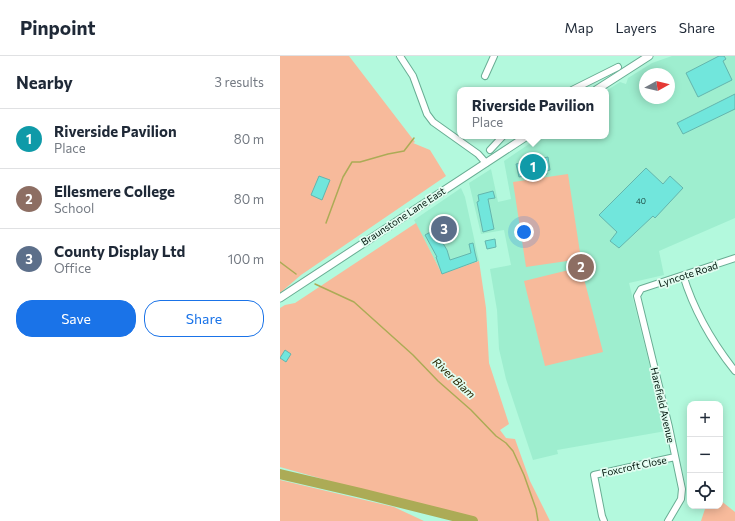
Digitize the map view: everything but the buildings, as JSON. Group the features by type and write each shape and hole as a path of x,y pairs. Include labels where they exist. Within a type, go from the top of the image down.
{"street":[{"path":"400,56 413,76 427,114 433,122 478,154 486,163"},
{"path":"485,76 494,56"},
{"path":"601,87 649,56"},
{"path":"578,87 618,67"},
{"path":"490,150 500,139"},
{"name":"Braunstone Lane East","path":"280,298 523,139"},
{"name":"Lyncote Road","path":"640,288 735,258"},
{"path":"683,275 688,292 704,325 714,342 735,371"},
{"name":"Harefield Avenue","path":"640,288 636,296 669,427 682,494 678,505 668,521"},
{"name":"Foxcroft Close","path":"604,521 594,474 675,457"}],"shaded area":[{"path":"280,56 349,56 415,142 413,143 430,150 446,176 301,275 280,293"},
{"path":"672,56 735,56 735,218 659,251 664,275 629,283 666,431 557,450 558,454 533,460 506,379 499,349 497,310 490,269 511,265 504,230 481,234 469,183 491,169 498,202 511,199 504,161 537,139 609,139 609,89 620,82 626,84 628,78 639,71 639,104 675,104 675,68 644,68 652,63"},
{"path":"568,174 581,259 526,267 513,182"},
{"path":"461,188 465,197 479,261 442,274 414,220"},
{"path":"416,223 442,274 479,261 486,308 489,363 509,424 500,430 506,438 515,439 530,481 550,521 479,521 416,505 400,498 372,493 280,467 280,308 285,305 295,303"},
{"path":"581,267 603,352 545,366 524,281"},
{"path":"280,480 394,507 424,521 280,521"},
{"path":"723,502 735,512 735,521 701,521 705,509 723,509"}],"waterway":[{"path":"326,223 343,177 352,162 360,162 404,151 414,138"},
{"name":"River Biam","path":"280,262 296,274"},
{"name":"River Biam","path":"315,284 354,302 413,355 496,436 506,443 513,451 524,475 536,509 538,521"},
{"name":"River Biam","path":"280,474 473,521"}],"place":[{"name":"Riverside Pavilion","path":"533,167"},
{"name":"County Display Ltd","path":"444,229"},
{"name":"Ellesmere College","path":"581,267"}]}
